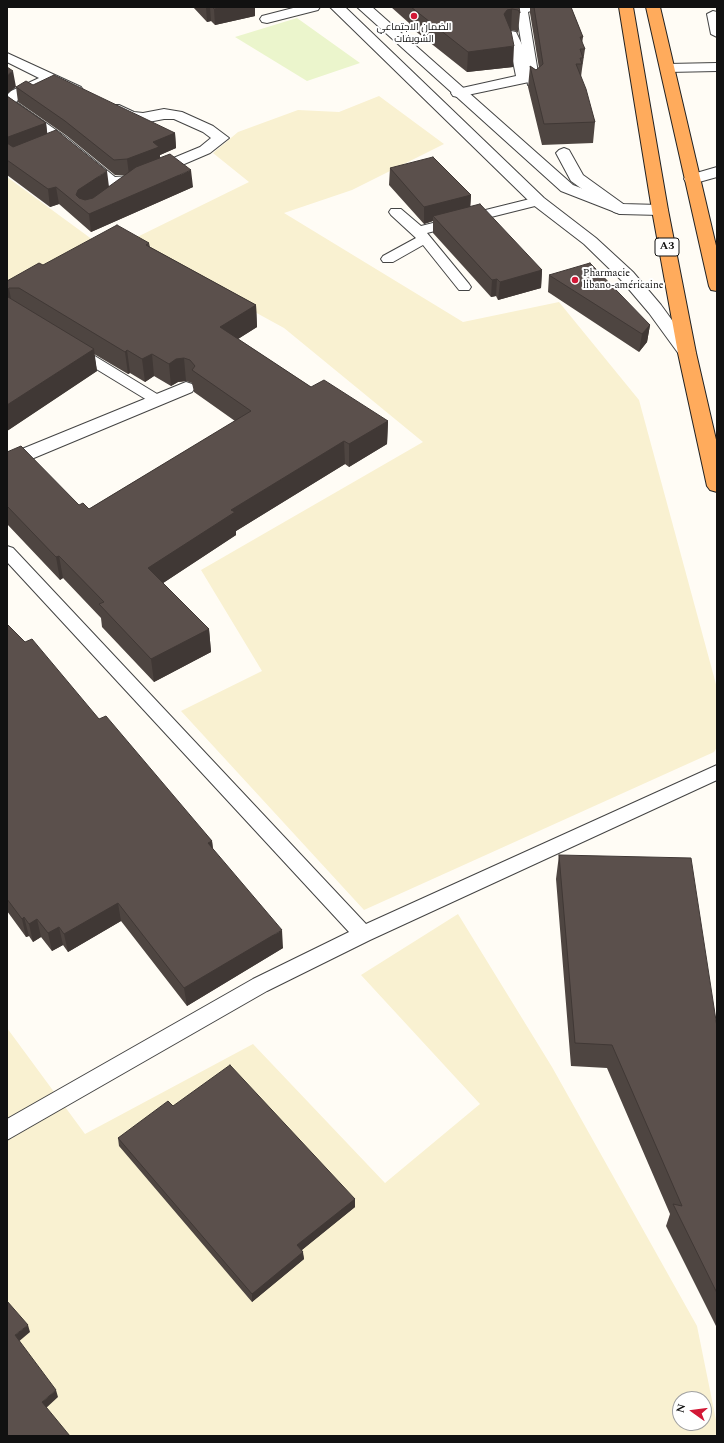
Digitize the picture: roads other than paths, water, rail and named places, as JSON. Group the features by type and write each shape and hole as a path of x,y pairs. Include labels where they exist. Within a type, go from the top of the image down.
{"highway":[{"name":"A3","path":"626,7 660,210 687,353 717,486"},
{"path":"653,7 717,286"}],"street":[{"path":"267,19 313,7"},
{"path":"337,7 538,201 590,240 627,276 687,353"},
{"path":"364,7 567,188 620,209 660,210"},
{"path":"458,92 524,79 518,51 511,35"},
{"path":"7,57 87,95"},
{"path":"51,78 12,94 8,102 54,142 112,182 131,180"},
{"path":"101,102 130,116 143,118 164,114 177,115 208,129 221,138 205,150 131,180 110,194"},
{"path":"564,152 577,178 620,209"},
{"path":"692,179 717,172"},
{"path":"7,459 22,456 186,388"}],"lane":[{"path":"532,7 522,10 534,86"},
{"path":"713,14 717,34"},
{"path":"668,68 717,67"},
{"path":"388,259 421,235 538,201"},
{"path":"396,212 421,235 464,287"},
{"path":"64,344 157,400"},
{"path":"7,552 363,934"},
{"path":"7,1130 260,985 363,934 717,772"}],"place":[{"name":"الضمان الاجتماعي الشويفات","path":"414,16"},
{"name":"Pharmacie libano-américaine","path":"575,280"}]}
